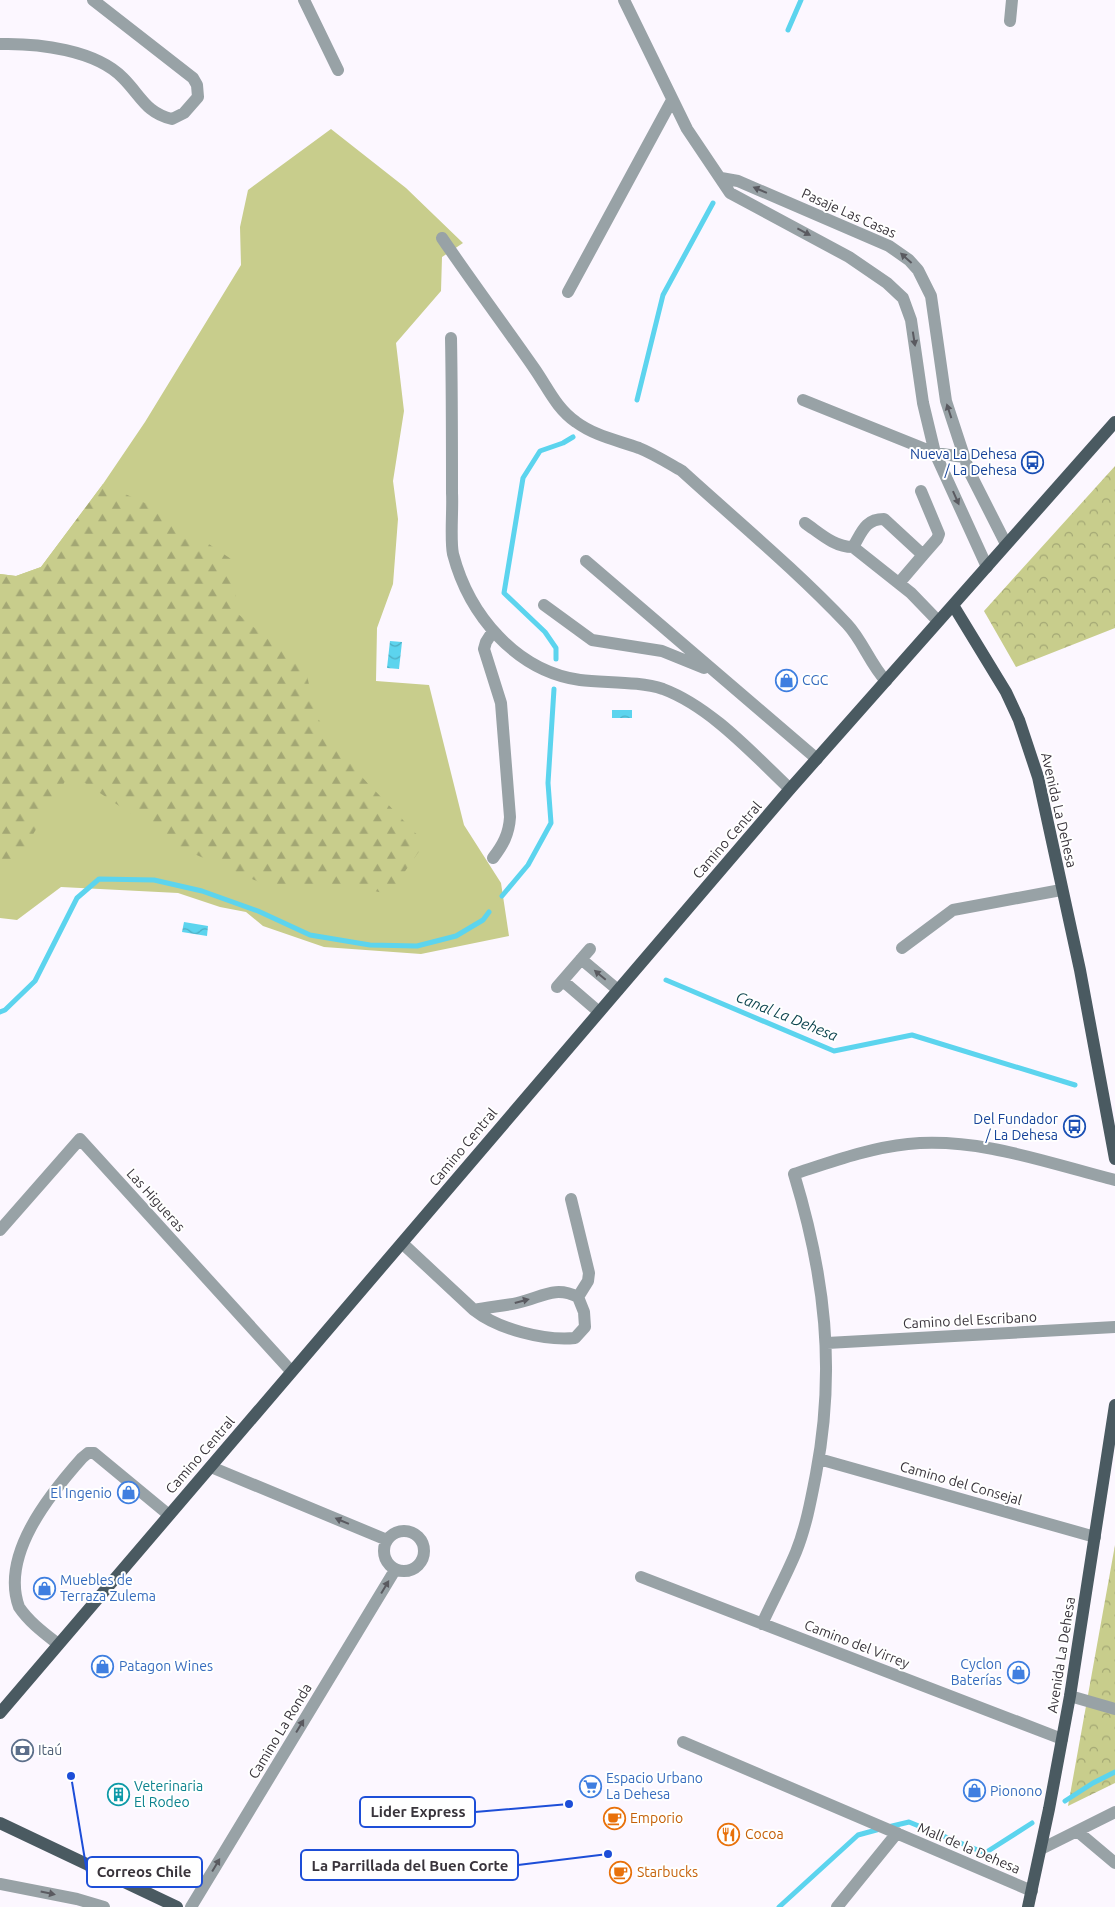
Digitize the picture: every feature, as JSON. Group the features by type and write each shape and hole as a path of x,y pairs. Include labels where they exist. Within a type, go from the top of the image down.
{"main road":[{"path":"954,605 1115,422"},
{"name":"Camino Central","path":"0,1712 790,789 954,605"},
{"name":"Avenida La Dehesa","path":"954,605 1006,692 1026,739 1038,777 1080,970 1115,1159"},
{"name":"Avenida La Dehesa","path":"1028,1907 1070,1696 1115,1405"},
{"path":"0,1823 178,1907"}],"street":[{"path":"0,44 52,47 82,55 122,77 147,108 160,116 172,120 184,113 198,97 197,85 193,78 93,0"},
{"path":"304,0 338,70"},
{"path":"624,0 672,100 698,148 730,193 849,257 887,283 902,298 911,320 923,403 936,453 987,567"},
{"path":"1010,21 1012,0"},
{"path":"568,292 672,100"},
{"name":"Pasaje Las Casas","path":"721,178 738,181 889,246 904,256 918,270 931,296 946,401 968,471 1006,544"},
{"path":"442,238 562,411 577,423 599,436 646,451 682,472 817,594 849,626 876,670 886,681"},
{"path":"452,338 453,552 473,603 493,631 519,655 538,668 556,675 580,680 661,689 685,699 743,745 790,789"},
{"path":"803,400 936,453 964,457"},
{"path":"899,583 939,534 921,491"},
{"path":"853,547 865,526 874,519 884,518 923,555"},
{"path":"805,523 832,542 842,547 853,547 899,583 938,621"},
{"path":"586,561 817,759"},
{"path":"544,605 592,640 662,651 714,671"},
{"path":"493,631 484,649 501,703 510,817 506,839 493,858"},
{"path":"902,948 954,910 1062,890"},
{"path":"590,949 560,984 599,1012"},
{"path":"582,959 618,990"},
{"name":"Las Higueras","path":"0,1230 80,1139 291,1371"},
{"path":"762,1624 796,1550 809,1505 819,1459 824,1413 827,1343 820,1281 814,1247 794,1174 858,1153 908,1144 934,1143 990,1148 1115,1180"},
{"path":"571,1199 589,1272 588,1282 578,1297"},
{"path":"402,1243 474,1310 486,1320 530,1336 559,1340 575,1338 585,1327 584,1312 578,1297 568,1292 551,1292 519,1303 474,1310"},
{"name":"Camino del Escribano","path":"827,1343 1115,1327"},
{"path":"58,1644 34,1625 18,1606 8,1583 7,1566 16,1540 42,1504 82,1458 88,1453 94,1453 168,1515"},
{"name":"Camino del Consejal","path":"819,1459 1095,1537"},
{"path":"211,1467 386,1540"},
{"path":"400,1531 409,1531 417,1535 422,1542 425,1550 424,1558 419,1566 412,1571 395,1570 387,1563 383,1552 386,1540 392,1534 400,1531"},
{"name":"Camino La Ronda","path":"191,1907 395,1570"},
{"name":"Camino del Virrey","path":"641,1577 1062,1740"},
{"path":"1070,1696 1115,1709"},
{"name":"Mall de la Dehesa","path":"683,1742 1032,1891"},
{"path":"1041,1849 1115,1812"},
{"path":"1077,1831 1115,1863"},
{"path":"837,1907 896,1832"},
{"path":"0,1884 68,1897 104,1907"}],"green space":[{"path":"331,129 406,188 463,243 442,257 441,291 396,343 404,411 393,481 398,519 393,584 377,628 376,681 429,685 464,825 501,883 509,936 421,954 324,947 263,926 246,912 220,907 178,893 61,887 17,920 0,918 0,574 16,576 41,567 103,484 145,422 241,265 240,227 248,190"},
{"path":"1115,466 1115,628 1016,667 984,611"},
{"path":"103,484 154,507 234,561 237,613 306,671 316,716 358,773 425,843 389,894 344,885 273,888 185,850 70,773 17,861 0,870 0,574 16,576 41,567"},
{"path":"1115,1545 1115,1783 1068,1806"}],"water":[{"path":"390,641 402,642 399,669 387,668"},
{"path":"612,710 632,710 632,718 612,718"},
{"path":"184,922 208,926 207,936 182,932"}],"waterway":[{"path":"788,30 801,0"},
{"path":"637,400 663,295 713,203"},
{"path":"556,659 556,648 545,632 504,593 523,478 540,451 563,443 573,437"},
{"path":"502,896 528,865 551,823 548,783 554,689"},
{"path":"0,1012 5,1010 35,981 77,898 99,879 154,880 202,891 258,911 310,935 370,945 417,946 456,936 483,920 489,912"},
{"name":"Canal La Dehesa","path":"666,980 834,1051 912,1035 1075,1085"},
{"path":"1065,1801 1093,1783 1115,1772"},
{"path":"888,1827 909,1822 985,1853 1032,1823"},
{"path":"779,1907 858,1835 880,1829"}],"place":[{"name":"Nueva La Dehesa / La Dehesa","path":"1033,462"},
{"name":"CGC","path":"786,680"},
{"name":"Del Fundador / La Dehesa","path":"1074,1127"},
{"name":"El Ingenio","path":"128,1493"},
{"name":"Muebles de Terraza Zulema","path":"44,1588"},
{"name":"Patagon Wines","path":"103,1666"},
{"name":"Cyclon Baterías","path":"1018,1672"},
{"name":"Itaú","path":"22,1750"},
{"name":"Correos Chile","path":"71,1776"},
{"name":"Espacio Urbano La Dehesa","path":"590,1786"},
{"name":"Pionono","path":"974,1791"},
{"name":"Veterinaria El Rodeo","path":"118,1794"},
{"name":"Lider Express","path":"569,1804"},
{"name":"Emporio","path":"614,1818"},
{"name":"Cocoa","path":"729,1834"},
{"name":"La Parrillada del Buen Corte","path":"608,1854"},
{"name":"Starbucks","path":"621,1872"}]}
